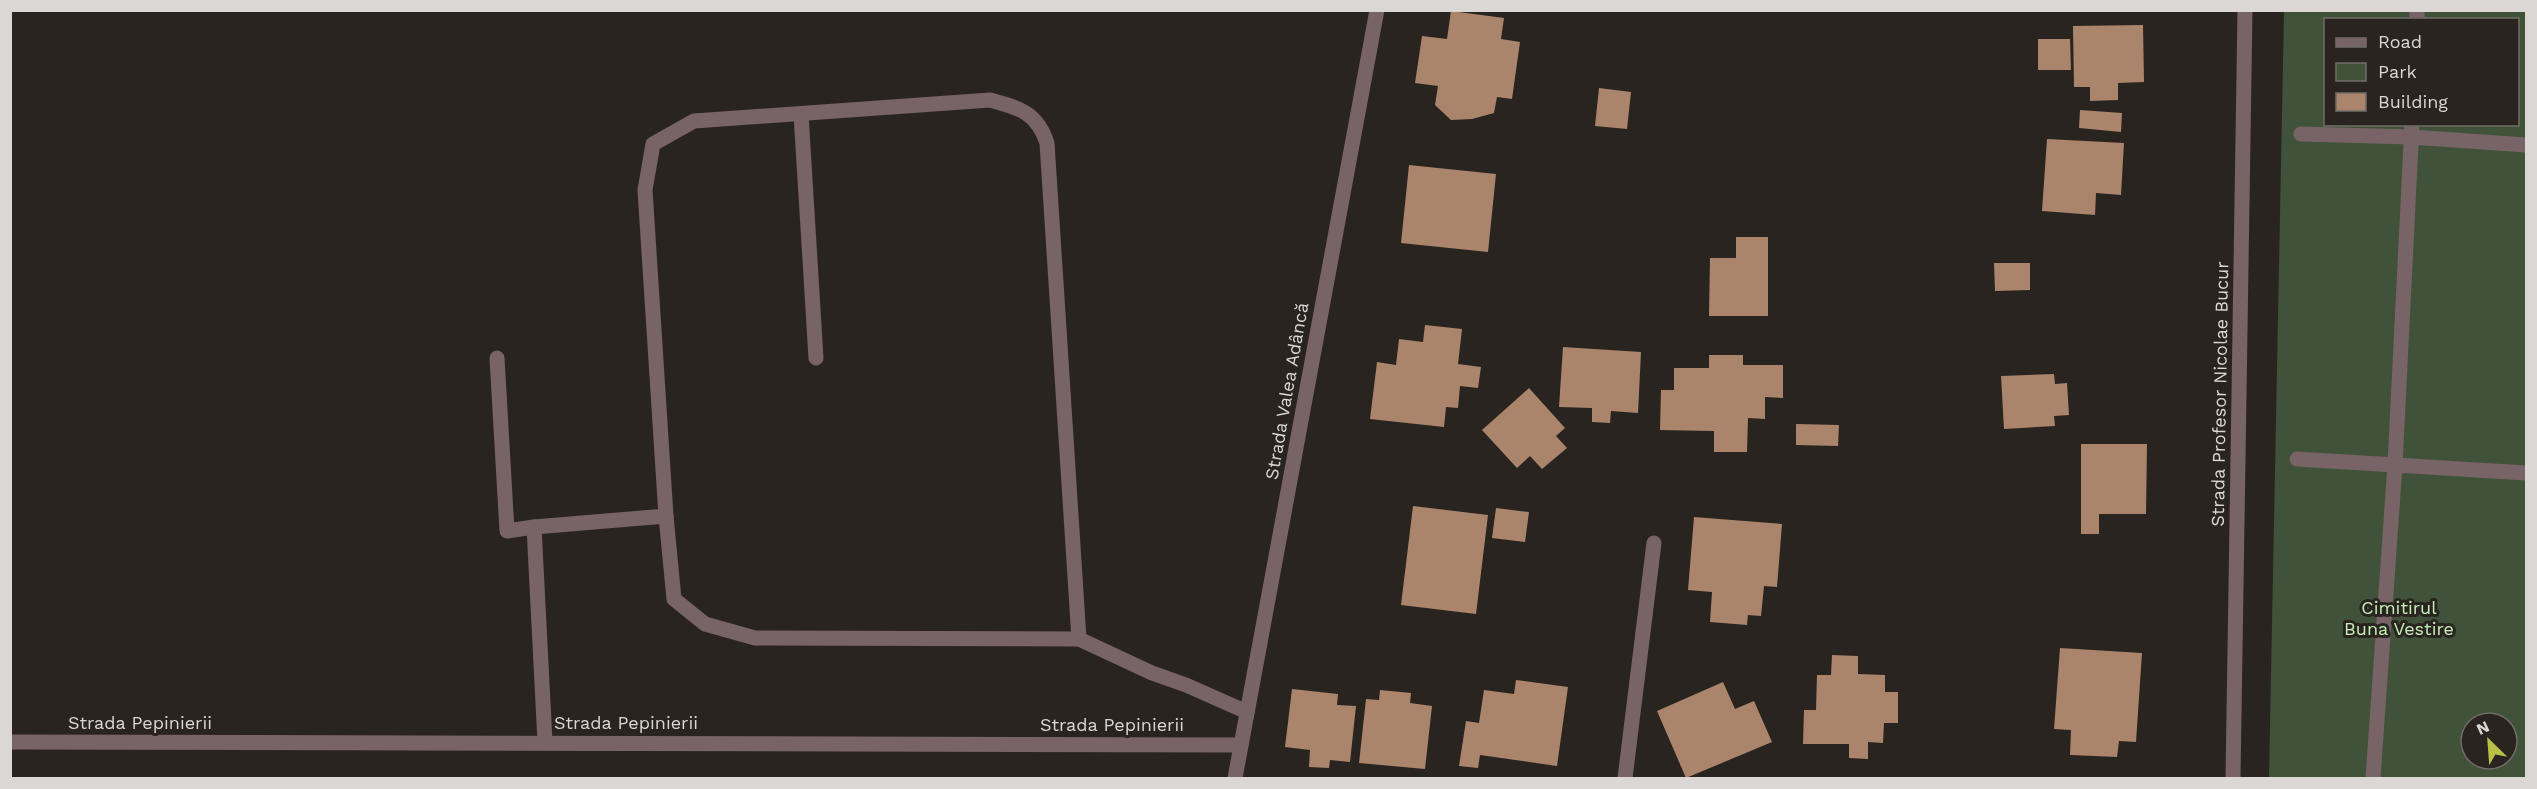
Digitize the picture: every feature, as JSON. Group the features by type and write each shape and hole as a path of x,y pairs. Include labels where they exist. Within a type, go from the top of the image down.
{"street":[{"name":"Strada Valea Adâncă","path":"1235,778 1377,10"},
{"name":"Strada Profesor Nicolae Bucur","path":"2233,778 2245,10"},
{"path":"1079,639 1047,143 1041,126 1019,108 990,100 694,121 653,144 645,190 666,516 674,599 705,624 755,638 1079,639 1152,673 1186,685 1247,712"},
{"path":"801,114 816,358"},
{"path":"2373,778 2394,465 2412,131"},
{"path":"2301,134 2412,131 2526,146"},
{"path":"497,357 507,531 666,516"},
{"path":"2297,459 2526,473"},
{"path":"534,527 544,742"},
{"path":"1625,778 1654,543"},
{"name":"Strada Pepinierii","path":"10,742 1241,745"}],"green space":[{"name":"Cimitirul Buna Vestire","path":"2284,11 2526,11 2526,778 2269,778"}],"building":[{"path":"1451,11 1504,18 1501,39 1520,42 1512,99 1497,97 1494,113 1472,119 1451,120 1435,105 1438,86 1415,83 1422,36 1447,39"},
{"path":"2143,25 2144,82 2118,83 2118,100 2090,101 2090,87 2074,87 2073,26"},
{"path":"2038,39 2070,39 2071,70 2038,70"},
{"path":"1599,88 1631,92 1627,129 1595,126"},
{"path":"2080,110 2122,113 2121,132 2079,128"},
{"path":"2047,139 2124,143 2121,195 2096,193 2095,215 2042,211"},
{"path":"1409,165 1496,174 1488,252 1401,243"},
{"path":"1736,237 1768,237 1768,316 1709,316 1710,258 1736,258"},
{"path":"1994,263 2030,263 2030,290 1995,291"},
{"path":"1425,325 1462,329 1458,364 1481,367 1478,388 1460,386 1458,408 1446,407 1444,427 1370,419 1377,362 1396,365 1399,339 1423,342"},
{"path":"1563,347 1641,352 1638,413 1611,411 1610,423 1592,422 1592,408 1559,407"},
{"path":"1709,355 1743,355 1743,365 1783,365 1783,398 1765,397 1765,419 1748,418 1747,452 1714,452 1714,431 1660,430 1661,390 1674,390 1674,368 1709,368"},
{"path":"2054,374 2055,384 2067,383 2069,415 2054,416 2055,426 2004,429 2001,376"},
{"path":"1529,388 1565,428 1556,436 1567,448 1542,469 1530,456 1517,468 1482,430"},
{"path":"1796,424 1839,425 1838,446 1796,445"},
{"path":"2081,444 2147,444 2146,514 2099,514 2099,534 2081,534"},
{"path":"1413,506 1488,515 1476,614 1401,605"},
{"path":"1496,508 1529,512 1525,542 1492,538"},
{"path":"1694,517 1782,524 1777,587 1764,586 1761,616 1748,615 1747,625 1710,622 1712,592 1688,590"},
{"path":"2060,648 2142,653 2136,742 2119,741 2117,757 2070,755 2071,730 2054,729"},
{"path":"1832,655 1858,656 1858,674 1885,675 1885,692 1898,692 1898,723 1884,723 1883,743 1868,742 1868,759 1849,758 1849,744 1803,744 1804,710 1816,710 1817,675 1831,675"},
{"path":"1516,680 1568,687 1557,766 1480,755 1478,768 1459,766 1466,721 1479,723 1484,690 1514,694"},
{"path":"1723,682 1735,709 1754,701 1772,742 1686,778 1657,711"},
{"path":"1292,689 1338,694 1337,705 1356,706 1350,762 1330,760 1329,768 1309,767 1310,750 1285,747"},
{"path":"1380,690 1411,693 1410,703 1432,706 1425,769 1359,763 1366,699 1379,700"}]}
